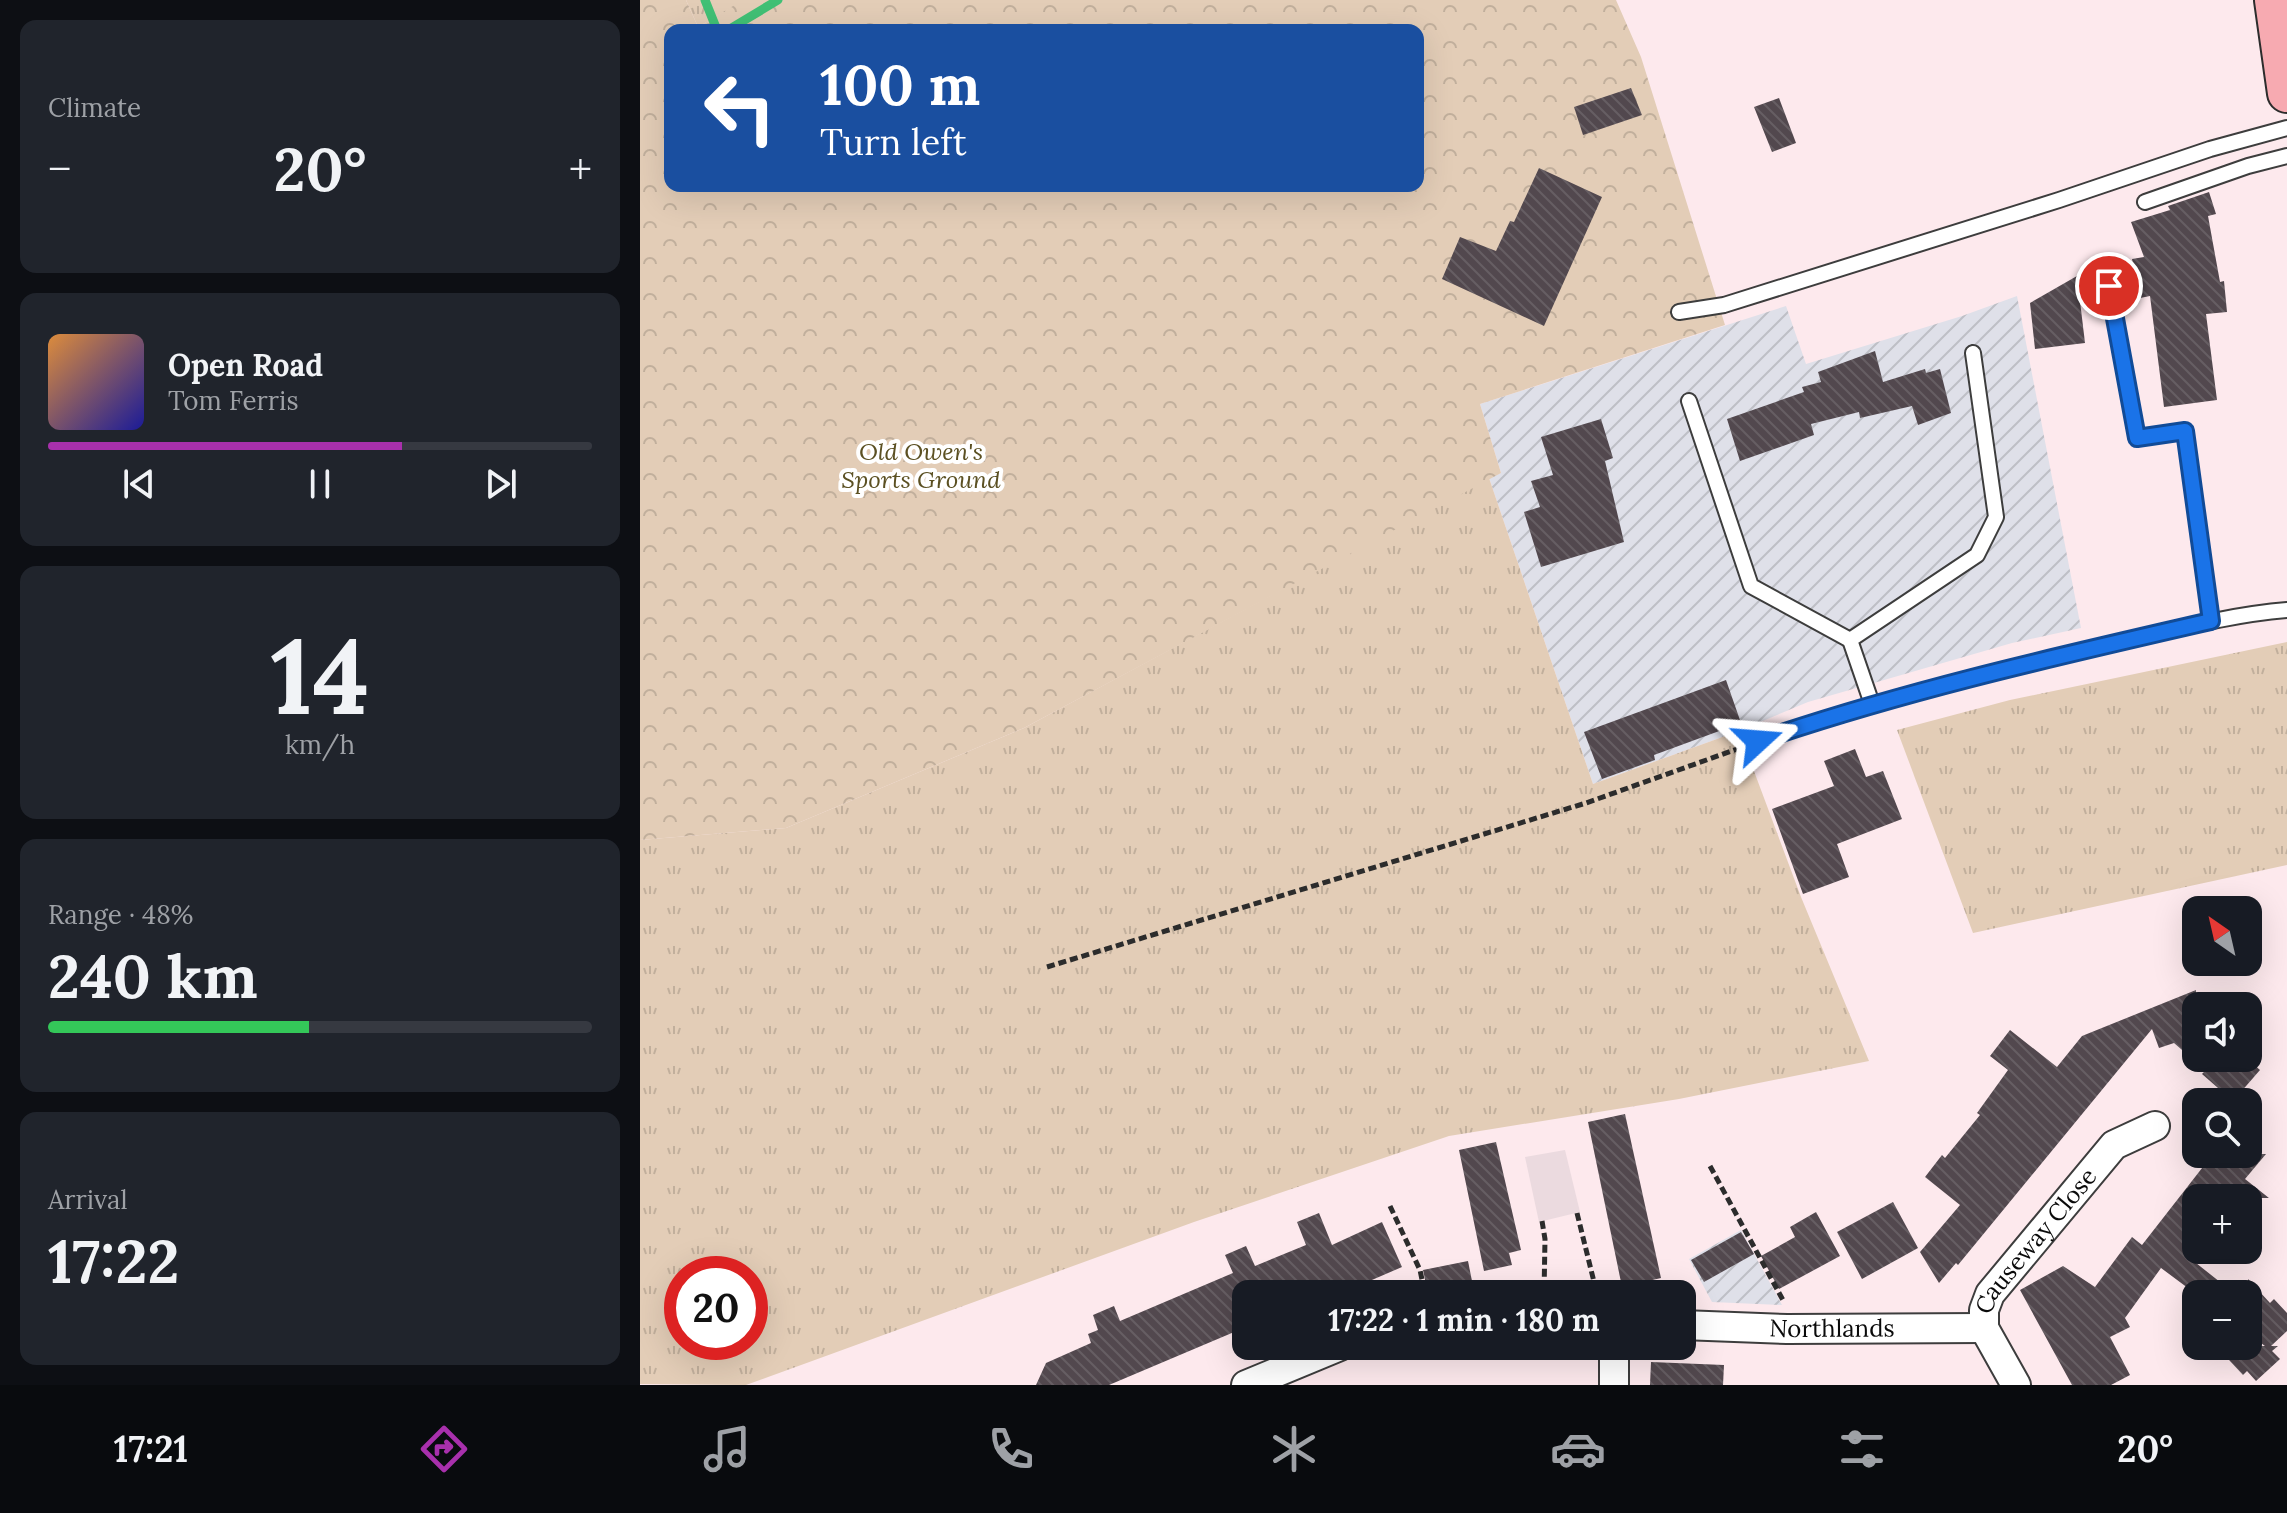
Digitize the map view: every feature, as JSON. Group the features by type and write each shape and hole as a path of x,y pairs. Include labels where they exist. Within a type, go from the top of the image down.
{"main road":[{"path":"2274,0 2287,93"}],"street":[{"name":"Causeway Close","path":"2016,1385 1984,1328 1984,1310 1990,1294 2114,1145 2155,1126"},
{"name":"Northlands","path":"1696,1326 1787,1329 1984,1328"},
{"path":"1246,1385 1306,1360"},
{"path":"1614,1360 1614,1385"}],"lane":[{"path":"1679,312 1724,305 2059,200 2210,149 2287,128"},
{"path":"2145,202 2248,166 2287,156"},
{"path":"2109,286 2137,438 2185,431 2211,621"},
{"path":"1850,640 1977,555 1996,517 1973,353"},
{"path":"1689,401 1751,586 1850,640 1872,704"},
{"path":"1758,741 1872,704 2015,666 2247,613 2287,610"}],"path":[{"path":"1047,967 1586,803 1758,741"},
{"path":"1710,1166 1785,1306 1787,1329"},
{"path":"1390,1206 1422,1280"},
{"path":"1577,1213 1594,1280"},
{"path":"1542,1221 1544,1280"}],"shaded area":[{"path":"2017,296 2081,628 2012,643 1808,702 1739,731 1593,784 1489,478 1501,473 1480,404 1786,306 1806,364"},
{"path":"1565,1150 1580,1212 1539,1222 1525,1157"},
{"path":"1741,1230 1782,1305 1712,1302 1689,1259"}],"green space":[{"name":"Old Owen's Sports Ground","path":"640,0 686,0 697,24 664,24 664,192 1424,192 1424,24 703,24 743,0 1616,0 1641,57 1725,325 1480,404 1501,473 1024,728 786,828 640,840"},
{"path":"686,0 745,0 703,24 697,24"},
{"path":"1489,478 1593,784 1739,731 1801,897 1869,1061 1679,1099 1449,1136 1194,1222 746,1385 640,1384 640,840 786,828 1024,728"},
{"path":"2287,642 2287,865 1973,933 1897,730 2010,700"}],"building":[{"path":"1631,88 1642,115 1583,135 1574,107"},
{"path":"1779,98 1796,143 1772,152 1754,107"},
{"path":"1539,168 1602,197 1544,326 1442,279 1460,237 1496,251 1510,221 1514,222"},
{"path":"2209,192 2216,214 2208,216 2220,282 2224,281 2227,312 2206,314 2217,400 2164,407 2150,296 2140,298 2132,259 2144,257 2131,222 2170,210 2168,206"},
{"path":"2077,276 2085,343 2035,349 2030,303"},
{"path":"1875,351 1883,382 1925,369 1926,373 1940,369 1951,413 1918,425 1912,406 1860,418 1859,412 1811,424 1814,435 1740,461 1727,419 1804,392 1802,387 1821,382 1818,372"},
{"path":"1601,419 1613,458 1605,461 1624,542 1541,567 1524,512 1540,507 1531,481 1553,475 1541,437"},
{"path":"1726,680 1741,723 1654,755 1655,760 1602,779 1584,732"},
{"path":"1855,749 1866,777 1883,771 1902,819 1837,844 1849,877 1803,894 1772,809 1834,786 1824,761"},
{"path":"2182,996 2182,1050 2174,1043 2159,1048 2152,1029 1958,1265 1956,1263 1939,1283 1920,1252 1960,1205 1925,1177 1980,1115 1977,1113 2008,1070 1990,1056 2010,1030 2057,1067 2082,1036"},
{"path":"2258,1072 2244,1088 2218,1088 2202,1074"},
{"path":"1625,1114 1661,1278 1621,1280 1588,1122"},
{"path":"1496,1142 1521,1250 1509,1253 1512,1265 1484,1271 1459,1150"},
{"path":"2202,1168 2254,1168 2245,1179 2251,1184 2190,1184"},
{"path":"2182,1194 2182,1264 2197,1264 2217,1280 2182,1280 2182,1284 2161,1268 2125,1318 2130,1327 2110,1337 2130,1375 2111,1385 2072,1385 2020,1290 2063,1266 2095,1287 2132,1237 2142,1245"},
{"path":"1893,1202 1918,1248 1862,1279 1837,1232"},
{"path":"1816,1212 1840,1256 1779,1289 1761,1256 1795,1237 1790,1227"},
{"path":"1319,1213 1332,1245 1382,1222 1402,1267 1372,1280 1232,1280 1232,1333 1109,1385 1036,1385 1046,1363 1091,1343 1088,1334 1098,1330 1093,1315 1114,1306 1120,1321 1233,1273 1225,1255 1246,1246 1255,1266 1306,1245 1297,1222"},
{"path":"1741,1232 1754,1254 1704,1282 1691,1260"},
{"path":"1468,1261 1472,1280 1425,1280 1423,1270"},
{"path":"2262,1294 2270,1303 2274,1299 2287,1313 2287,1331 2271,1346 2278,1346 2272,1351 2280,1359 2256,1381 2247,1371 2243,1375 2229,1360 2262,1360 2262,1346 2265,1346 2262,1344"},
{"path":"1651,1362 1724,1365 1723,1385 1650,1385"}],"waterway":[{"path":"705,0 715,24"},
{"path":"738,24 778,0"}],"route":[{"path":"1758,741 1852,709 2015,666 2211,621 2185,431 2137,438 2109,286"}]}
